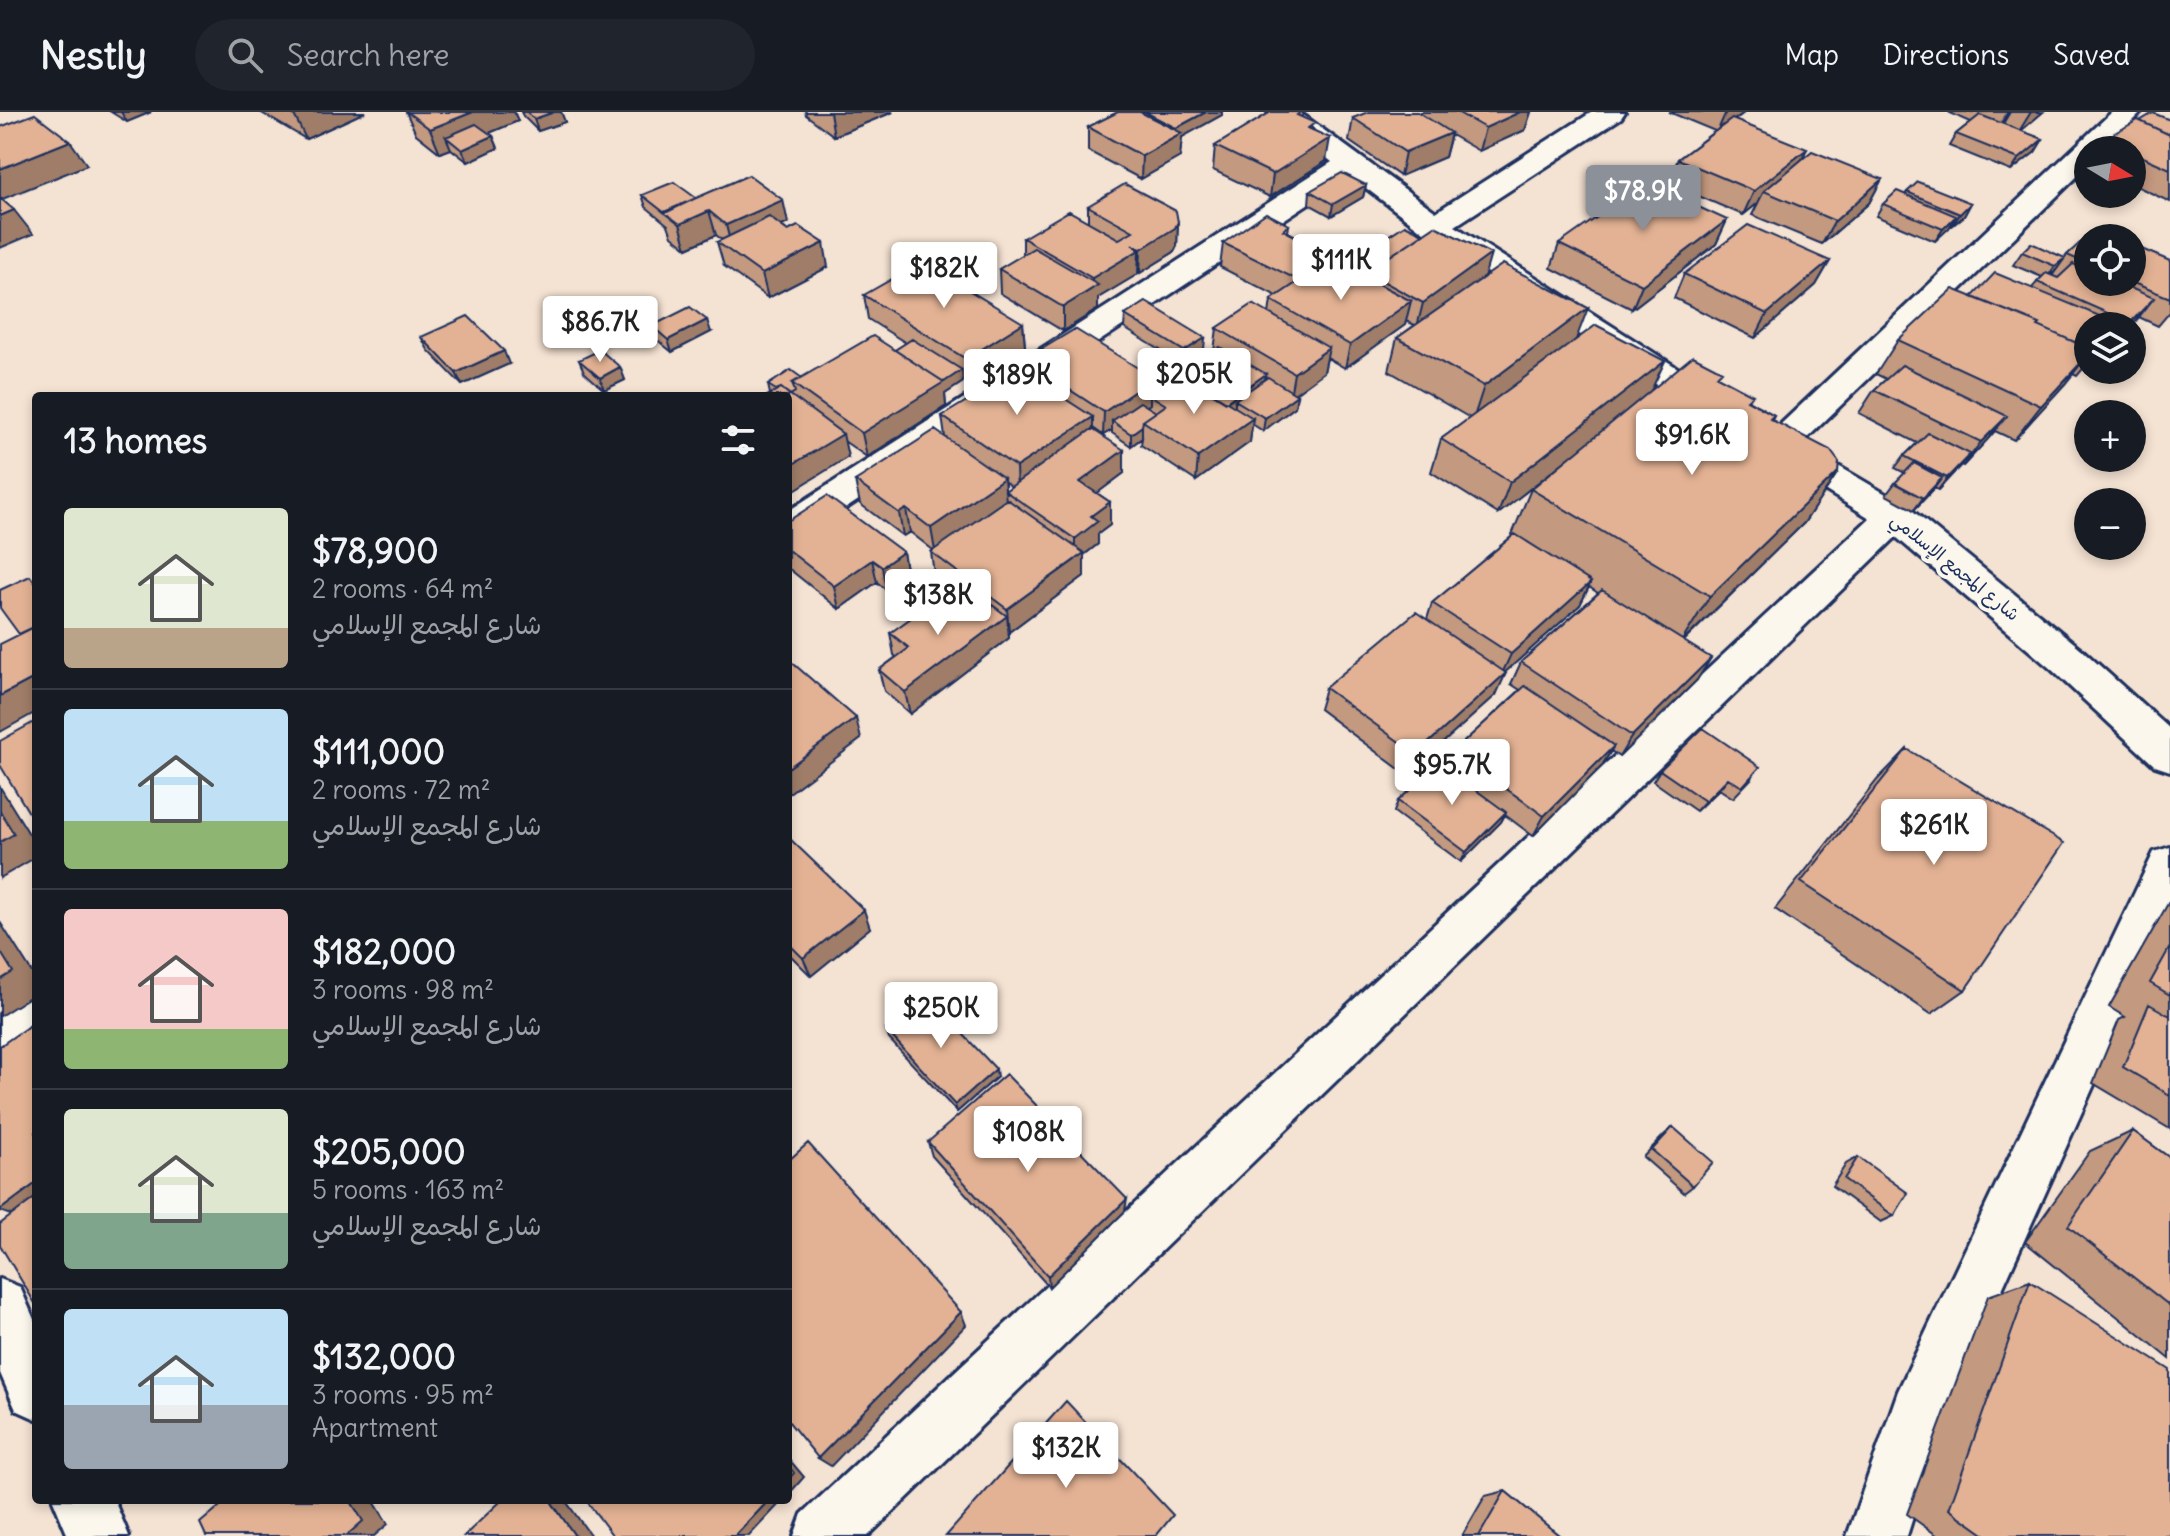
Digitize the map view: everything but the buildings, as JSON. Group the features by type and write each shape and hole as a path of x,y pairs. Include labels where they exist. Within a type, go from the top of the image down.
{"street":[{"name":"شارع المجمع الإسلامي","path":"1282,112 1435,226 1757,433 1895,516 2065,658 2170,754"},
{"path":"1435,226 1611,112"},
{"path":"1757,433 2128,112"},
{"path":"792,526 1350,163"},
{"path":"824,1536 1895,516"},
{"path":"1877,1536 1918,1411 2170,866"},
{"path":"0,1041 32,1021"},
{"path":"0,1307 32,1381"},
{"path":"85,1504 99,1536"}]}
